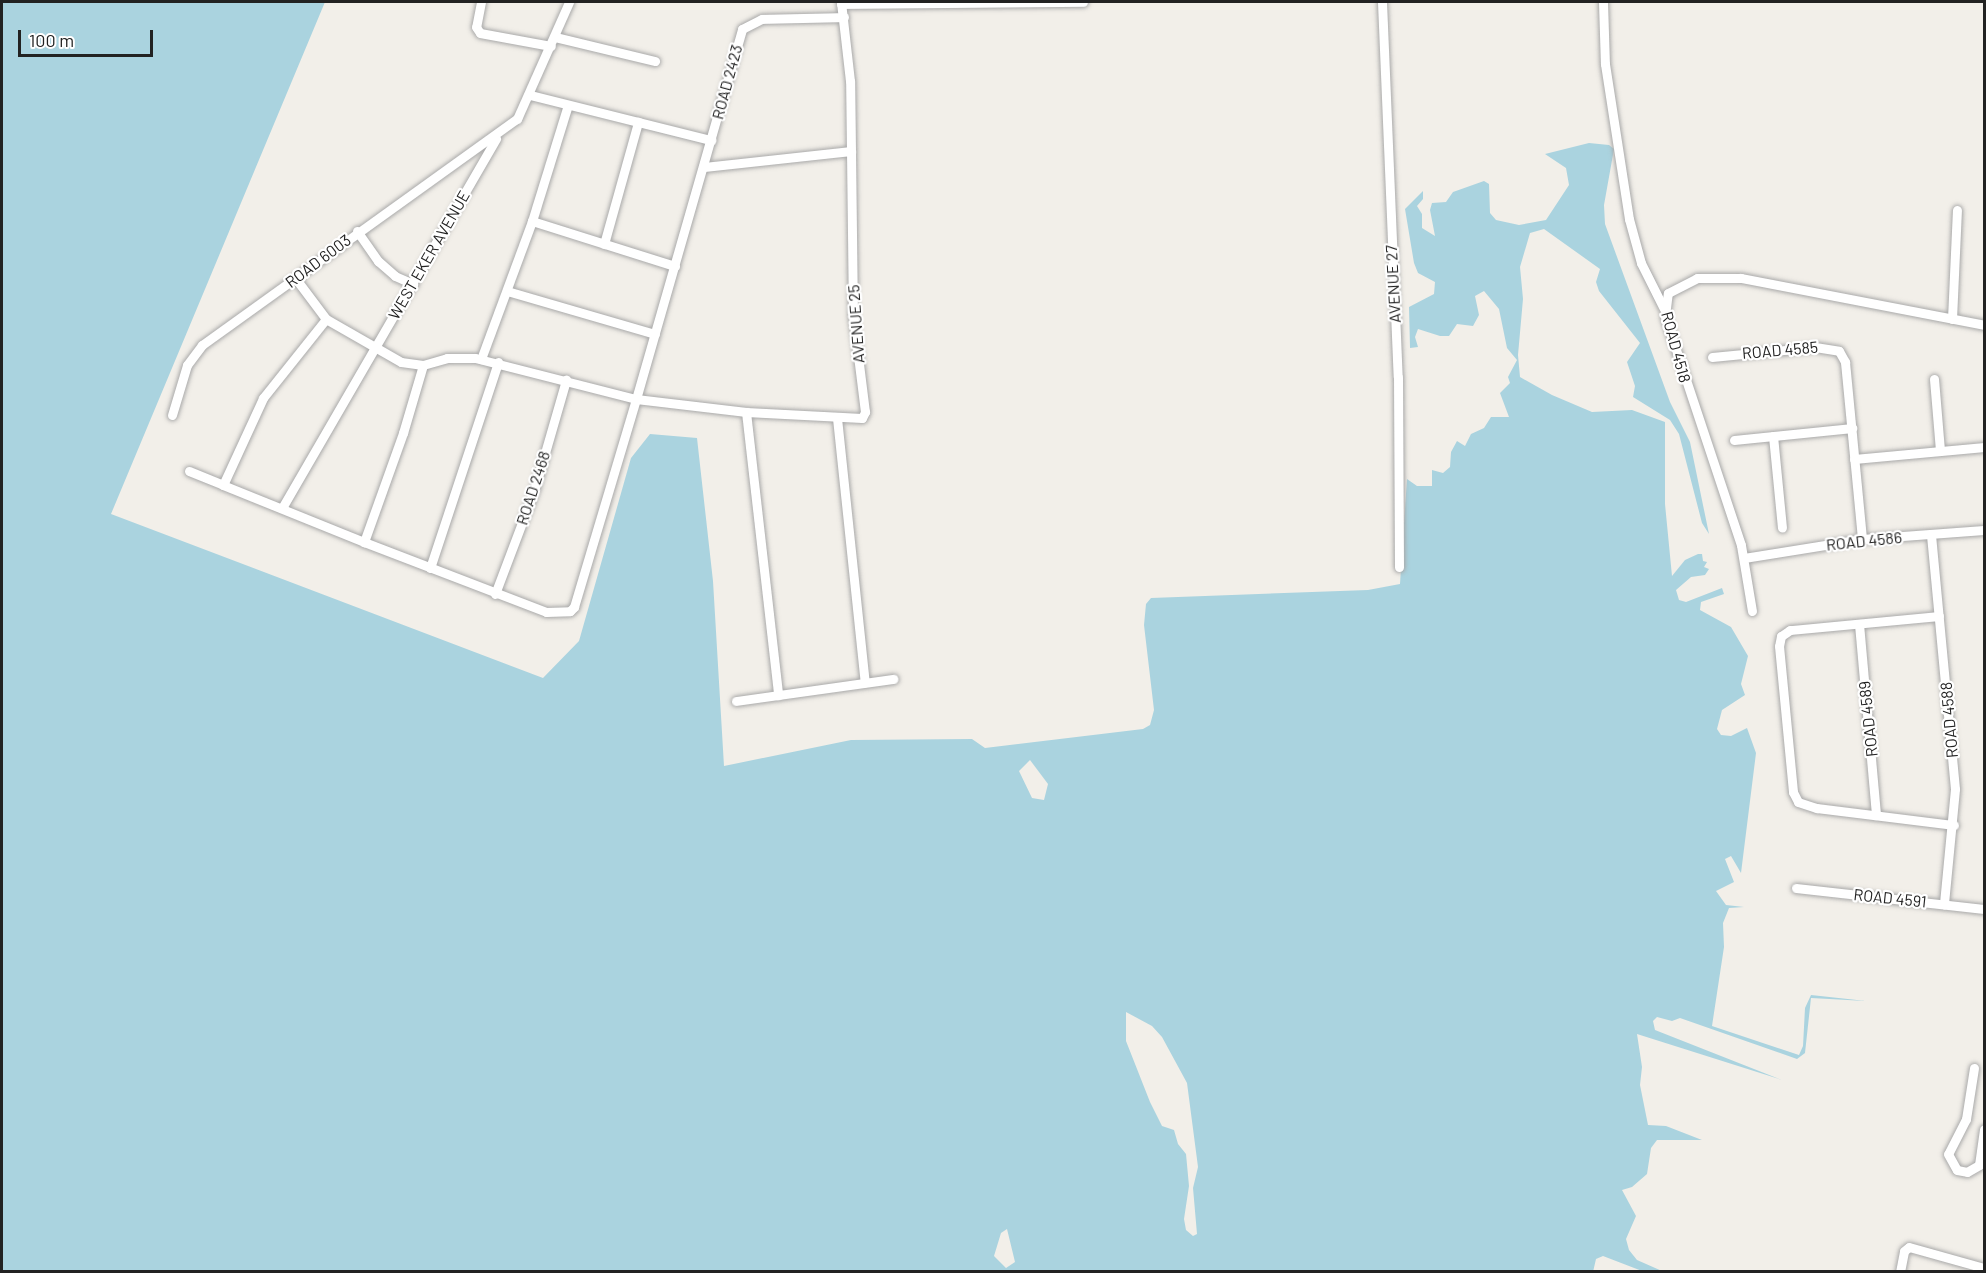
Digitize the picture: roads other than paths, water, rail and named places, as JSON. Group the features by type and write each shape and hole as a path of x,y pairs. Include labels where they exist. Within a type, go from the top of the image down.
{"street":[{"path":"481,2 476,27 480,33 553,41 655,62"},
{"name":"WEST EKER AVENUE","path":"282,508 499,134 517,119 530,95 569,2"},
{"path":"841,3 1083,2"},
{"name":"AVENUE 27","path":"1382,2 1397,371 1399,567"},
{"path":"1603,2 1605,64 1632,234 1664,309"},
{"name":"AVENUE 25","path":"423,365 455,357 480,359 636,399 746,412 858,419 866,412 853,315 851,151 844,17 841,3"},
{"name":"ROAD 2423","path":"495,594 556,614 574,607 704,167 742,29 762,19 844,17"},
{"path":"530,95 711,140"},
{"path":"480,359 532,221 568,105"},
{"path":"604,244 638,122"},
{"name":"ROAD 6003","path":"172,415 195,352 296,279 357,231 401,205 499,134"},
{"path":"704,167 851,151"},
{"path":"1952,319 1957,210"},
{"path":"532,221 675,266"},
{"path":"357,231 378,261 395,276 413,284"},
{"name":"ROAD 4518","path":"1752,612 1744,558 1664,309 1668,293 1682,284 1720,276 1984,325"},
{"path":"296,279 326,319 375,350 401,362 423,365 403,434 364,542"},
{"path":"507,291 655,334"},
{"path":"223,485 262,398 326,319"},
{"name":"ROAD 4585","path":"1712,357 1833,347 1845,362 1862,539"},
{"path":"430,568 498,362"},
{"path":"1934,379 1940,451"},
{"name":"ROAD 2468","path":"495,594 534,491 566,380"},
{"path":"746,412 778,695"},
{"path":"837,418 865,683"},
{"path":"1734,440 1852,428"},
{"path":"1773,436 1782,528"},
{"path":"1854,459 1984,447"},
{"path":"189,471 495,594"},
{"name":"ROAD 4586","path":"1744,558 1862,539 1984,530"},
{"name":"ROAD 4588","path":"1931,535 1955,789 1944,904"},
{"path":"1940,616 1790,630 1781,636 1779,646 1795,798 1817,808 1953,825"},
{"name":"ROAD 4589","path":"1859,624 1876,815"},
{"path":"736,701 892,679"},
{"name":"ROAD 4591","path":"1796,888 1984,909"},
{"path":"1964,1125 1984,1129 1979,1165 1962,1172 1950,1164 1948,1154 1964,1125 1974,1068"},
{"path":"1900,1272 1904,1251 1909,1246 1984,1268"}],"water":[{"path":"2,2 325,2 111,514 543,678 579,641 631,458 650,434 697,438 713,581 724,766 851,740 972,739 985,748 1143,729 1150,725 1154,710 1144,625 1146,604 1151,598 1368,590 1400,584 1407,479 1417,486 1432,486 1432,470 1443,473 1450,467 1451,452 1457,441 1465,446 1471,434 1484,428 1491,417 1509,417 1500,393 1510,383 1508,377 1517,360 1507,348 1499,309 1484,291 1475,296 1479,315 1473,326 1457,324 1449,336 1440,336 1418,329 1415,337 1418,347 1410,348 1409,307 1434,294 1435,282 1418,273 1414,263 1405,209 1423,191 1423,199 1417,206 1422,214 1422,228 1435,236 1430,210 1432,203 1446,202 1453,192 1484,181 1489,184 1490,213 1496,220 1519,225 1546,220 1569,185 1566,168 1545,154 1589,143 1609,145 1614,149 1604,205 1605,224 1670,402 1690,442 1709,534 1702,523 1679,434 1670,420 1633,397 1635,386 1627,362 1640,343 1599,291 1596,282 1600,269 1544,229 1530,233 1520,267 1523,299 1518,355 1520,377 1552,395 1592,412 1632,410 1665,422 1665,504 1672,576 1685,560 1698,554 1702,554 1703,561 1707,562 1704,567 1709,569 1705,575 1691,577 1676,590 1679,600 1686,602 1722,588 1724,594 1701,602 1700,610 1731,627 1748,656 1741,684 1745,695 1722,710 1717,729 1721,735 1731,736 1747,728 1756,753 1741,873 1731,856 1725,859 1734,882 1716,891 1726,905 1744,907 1729,908 1723,923 1724,947 1712,1026 1799,1055 1803,1046 1805,1008 1811,995 1866,1001 1811,998 1805,1053 1797,1059 1680,1018 1672,1021 1657,1017 1653,1021 1655,1030 1782,1080 1637,1034 1642,1067 1640,1085 1648,1125 1666,1126 1702,1140 1657,1140 1651,1148 1647,1174 1632,1187 1622,1190 1636,1216 1626,1239 1629,1250 1637,1260 1662,1271 1642,1271 1603,1256 1596,1259 1593,1272 2,1272","holes":["1030,760 1048,784 1044,800 1032,798 1019,771","1126,1012 1152,1026 1162,1037 1187,1083 1198,1167 1193,1188 1197,1234 1193,1236 1186,1230 1184,1219 1189,1186 1186,1154 1178,1144 1174,1130 1162,1126 1126,1041","1007,1229 1015,1262 1006,1268 994,1256 1001,1233"]}]}
